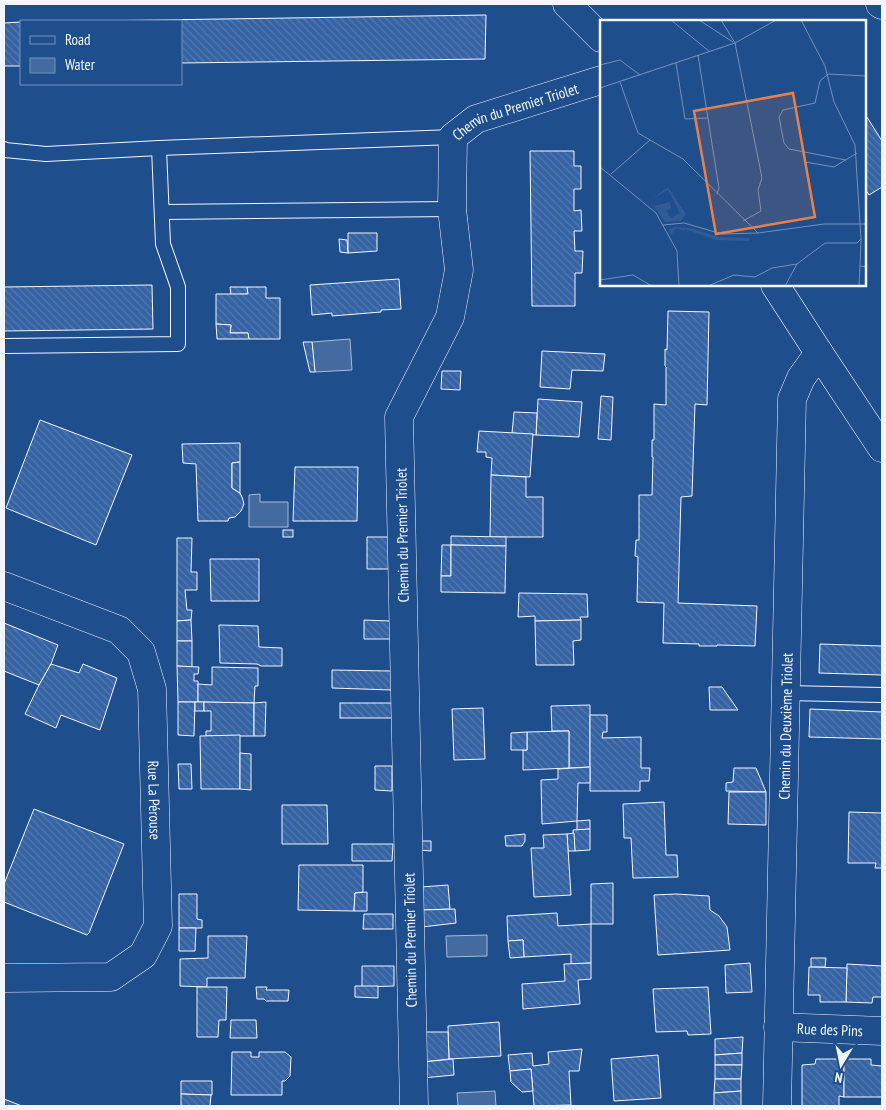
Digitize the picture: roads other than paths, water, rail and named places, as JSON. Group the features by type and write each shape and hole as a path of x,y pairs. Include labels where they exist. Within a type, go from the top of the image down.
{"street":[{"path":"567,4 600,37"},
{"name":"Chemin du Premier Triolet","path":"414,1106 399,417 450,317 459,270 452,209 453,137 476,119 600,80"},
{"path":"776,286 882,448"},
{"name":"Chemin du Deuxième Triolet","path":"777,1106 792,399 801,378 819,353"},
{"name":"Rue La Pérouse","path":"4,586 120,630 141,652 152,689 158,926 143,956 110,977 4,978"},
{"name":"Rue des Pins","path":"778,1027 882,1031"}],"lane":[{"path":"4,149 46,154 453,137"},
{"path":"4,346 178,344 178,287 163,244 159,148"},
{"path":"162,212 452,209"},
{"path":"786,694 882,695"}],"water":[{"path":"350,339 352,370 315,372 312,342"},
{"path":"260,494 260,502 288,502 288,527 249,527 249,495"},
{"path":"487,935 487,956 447,957 446,936"},
{"path":"495,1091 496,1106 458,1106 457,1093"}]}
